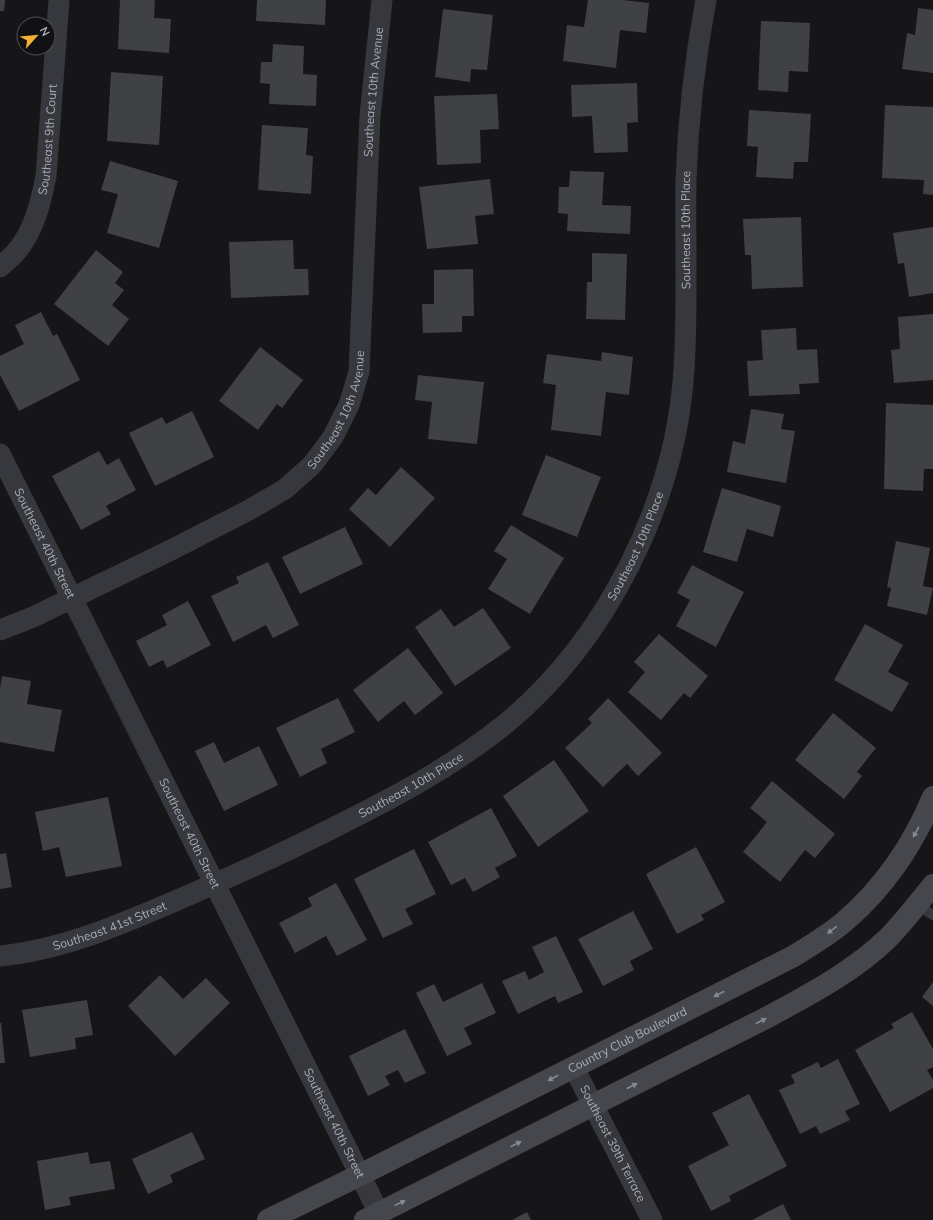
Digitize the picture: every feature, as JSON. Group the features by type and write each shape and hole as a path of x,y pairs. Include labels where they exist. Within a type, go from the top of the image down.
{"main road":[{"name":"Country Club Boulevard","path":"268,1220 360,1176 792,957 844,921 864,904 882,884 912,839 925,816 933,797"},
{"path":"372,1217 766,1018 816,990 863,959 925,910 933,885"}],"street":[{"name":"Southeast 9th Court","path":"0,267 17,251 31,228 41,203 46,176 59,0"},
{"name":"Southeast 10th Avenue","path":"0,630 33,617 172,550 249,510 285,489 312,465 333,437 349,405 359,372 370,116 382,0"},
{"name":"Southeast 10th Place","path":"215,884 280,854 403,792 438,772 493,733 534,698 569,660 599,619 626,574 637,551 656,502 673,443 680,408 684,372 686,179 688,141 700,30 706,0"},
{"name":"Southeast 40th Street","path":"0,454 360,1176 372,1217"},
{"name":"Southeast 41st Street","path":"0,956 49,947 85,938 120,925 215,884"},
{"name":"Southeast 39th Terrace","path":"574,1068 652,1220"}],"building":[{"path":"0,0 5,0 4,11 0,11"},
{"path":"120,0 155,0 154,18 171,19 169,53 118,49"},
{"path":"257,0 326,0 325,25 256,21"},
{"path":"588,0 623,0 649,3 646,33 620,30 616,68 563,61 567,25 584,27"},
{"path":"918,8 933,10 933,73 902,69 907,33 915,35"},
{"path":"443,9 493,15 487,70 471,69 470,82 435,77"},
{"path":"761,21 810,23 808,72 789,71 788,92 758,90"},
{"path":"273,44 304,46 303,74 317,75 316,106 269,104 270,84 260,83 261,62 272,62"},
{"path":"111,72 163,76 159,145 107,141"},
{"path":"637,83 638,122 627,123 628,152 594,153 592,116 572,117 571,85"},
{"path":"497,94 499,129 480,130 481,163 437,165 434,96"},
{"path":"885,105 933,107 933,195 923,194 924,180 882,178"},
{"path":"749,110 811,114 808,162 794,162 793,179 756,177 758,147 747,146"},
{"path":"262,125 308,128 306,155 313,156 311,194 258,190"},
{"path":"110,161 178,181 159,248 107,233 118,194 101,190"},
{"path":"570,171 604,172 602,205 631,206 630,234 567,231 568,214 558,213 559,187 569,187"},
{"path":"490,179 494,214 475,216 478,244 427,249 419,187"},
{"path":"801,217 803,287 752,289 751,255 745,255 743,219"},
{"path":"933,227 933,293 909,297 904,263 898,264 893,233"},
{"path":"293,240 294,269 308,269 309,295 231,298 229,242"},
{"path":"96,250 123,272 115,283 124,290 112,305 129,319 108,346 54,304"},
{"path":"592,253 627,254 625,320 586,319 587,282 592,282"},
{"path":"473,269 474,316 462,316 462,332 423,333 422,304 434,304 434,270"},
{"path":"41,312 53,336 57,334 80,380 19,411 0,375 0,356 24,344 15,325"},
{"path":"933,314 933,380 894,383 891,350 900,349 898,317"},
{"path":"796,328 797,350 817,349 819,383 799,384 800,394 749,396 747,361 763,360 761,330"},
{"path":"260,347 303,380 282,408 277,404 258,430 219,401"},
{"path":"602,352 633,357 629,395 606,392 601,436 551,430 556,385 543,383 547,354 601,361"},
{"path":"418,375 484,382 477,444 428,439 432,402 415,400"},
{"path":"886,403 933,405 933,469 924,469 923,491 884,489"},
{"path":"751,409 784,414 781,429 795,431 786,483 727,472 733,441 745,444"},
{"path":"192,411 214,457 155,486 129,433 162,417 166,424"},
{"path":"99,451 107,465 119,458 136,490 106,506 111,514 81,530 52,476"},
{"path":"546,455 601,477 577,537 522,515"},
{"path":"401,467 435,498 390,547 349,509 368,488 376,495"},
{"path":"722,488 781,506 773,537 747,529 737,562 703,552"},
{"path":"511,525 564,558 530,614 488,589 507,559 494,551"},
{"path":"345,527 363,564 300,594 282,557"},
{"path":"896,541 930,548 923,586 933,588 927,615 887,606 891,588 887,587"},
{"path":"268,562 299,625 273,638 266,625 233,642 211,596 239,583 236,577"},
{"path":"692,565 744,592 716,647 676,626 690,600 677,593"},
{"path":"188,601 211,645 167,668 163,660 149,667 136,641 167,625 162,615"},
{"path":"483,608 511,648 455,686 415,627 441,609 454,627"},
{"path":"865,624 903,645 888,672 909,683 892,712 834,680"},
{"path":"659,634 708,676 690,698 684,693 661,720 628,692 645,672 634,662"},
{"path":"408,648 443,693 415,715 404,701 378,722 353,690"},
{"path":"2,676 31,681 27,704 62,710 54,752 0,742 0,688"},
{"path":"338,698 355,732 321,749 327,763 300,777 276,728"},
{"path":"608,698 662,753 638,776 627,764 603,787 565,748 592,723 588,719"},
{"path":"833,713 876,748 857,772 862,776 844,799 795,760"},
{"path":"214,742 224,763 259,746 278,785 224,811 195,751"},
{"path":"554,760 589,811 538,847 503,796"},
{"path":"772,781 835,834 815,858 805,850 780,882 743,852 767,822 750,808"},
{"path":"108,797 122,866 66,877 59,847 43,851 35,812"},
{"path":"491,808 517,856 495,868 500,877 473,892 465,878 451,885 428,842"},
{"path":"696,847 725,902 701,915 704,920 677,934 646,874"},
{"path":"414,849 436,894 405,909 413,924 383,938 354,879"},
{"path":"6,853 12,887 0,889 0,854"},
{"path":"336,883 367,940 337,956 326,936 295,953 279,923 312,906 308,898"},
{"path":"633,911 653,949 630,961 634,970 603,986 578,939"},
{"path":"556,936 583,992 558,1003 555,996 518,1014 502,981 525,971 529,980 544,972 532,947"},
{"path":"160,975 183,999 206,978 230,1003 175,1056 128,1006"},
{"path":"933,982 933,1006 922,997"},
{"path":"482,983 496,1013 464,1028 472,1044 447,1056 416,993 434,984 443,1002"},
{"path":"87,1000 93,1035 75,1038 76,1049 30,1057 22,1010"},
{"path":"912,1012 933,1049 933,1067 927,1070 933,1080 933,1088 890,1112 855,1050 894,1028 891,1024"},
{"path":"1,1023 5,1063 0,1063"},
{"path":"405,1029 426,1073 405,1083 398,1070 385,1076 390,1085 368,1096 349,1056"},
{"path":"838,1059 860,1104 845,1111 850,1120 820,1134 816,1126 800,1134 779,1090 795,1083 791,1075 818,1062 821,1068"},
{"path":"749,1094 787,1166 729,1196 731,1201 711,1211 688,1166 729,1145 712,1113"},
{"path":"192,1132 205,1159 170,1175 173,1182 148,1194 132,1159"},
{"path":"88,1152 90,1164 110,1161 115,1189 69,1197 71,1205 45,1210 37,1161"},
{"path":"783,1204 791,1220 752,1220"},
{"path":"527,1212 531,1220 512,1220"}]}
